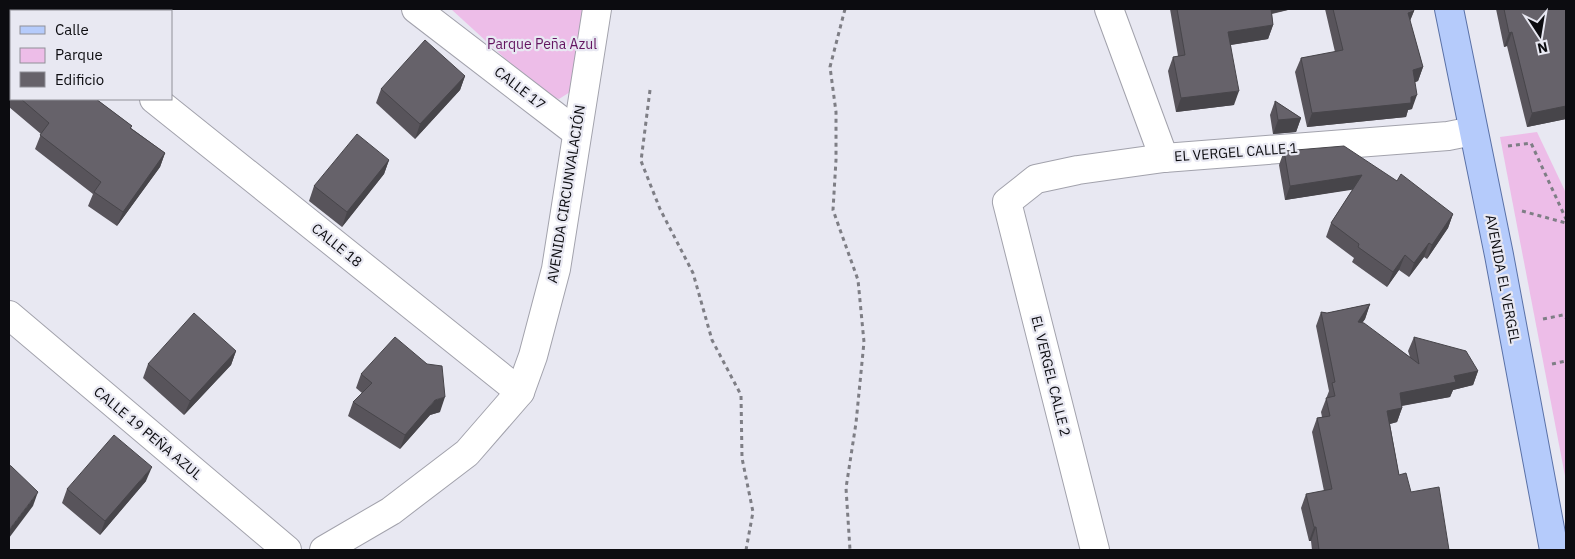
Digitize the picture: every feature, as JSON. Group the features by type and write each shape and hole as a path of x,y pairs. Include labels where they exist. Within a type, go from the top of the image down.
{"main road":[{"name":"AVENIDA EL VERGEL","path":"1449,9 1499,255 1554,550"}],"street":[{"name":"CALLE 17","path":"416,9 576,132"},
{"name":"AVENIDA CIRCUNVALACIÓN","path":"324,550 391,511 467,453 520,392 533,356 556,269 576,132 597,9"},
{"path":"1109,9 1164,158"},
{"name":"CALLE 18","path":"155,100 520,392"},
{"name":"EL VERGEL CALLE 1","path":"1007,202 1036,179 1078,170 1164,158 1448,136 1473,131"},
{"name":"EL VERGEL CALLE 2","path":"1007,202 1094,550"},
{"name":"CALLE 19 PEÑA AZUL","path":"9,315 287,550"}],"path":[{"path":"845,9 830,67 836,112 833,210 858,280 864,342 856,423 846,488 850,550"},
{"path":"650,90 641,161 660,209 692,273 712,340 741,395 742,458 753,512 746,550"},
{"path":"1508,146 1531,143 1566,219"},
{"path":"1521,211 1566,223"},
{"path":"1541,319 1565,316 1566,310"},
{"path":"1550,364 1566,361"}],"green space":[{"name":"Parque Peña Azul","path":"451,9 585,9 570,92 559,99 544,94"},
{"path":"1537,132 1566,193 1566,481 1500,137"}],"building":[{"path":"1177,9 1271,9 1273,25 1228,32 1239,91 1181,98 1173,57 1185,55"},
{"path":"1333,9 1413,9 1414,11 1408,13 1423,67 1413,70 1417,95 1411,97 1411,103 1312,113 1301,58 1343,50"},
{"path":"1504,9 1566,9 1566,106 1532,113 1512,32 1509,33"},
{"path":"425,40 465,76 420,124 381,89"},
{"path":"10,58 10,89 9,88"},
{"path":"22,100 97,100 132,126 130,128 165,153 123,212 94,192 101,182 40,135 49,123"},
{"path":"1275,101 1301,118 1278,120"},
{"path":"357,134 389,160 347,212 314,186"},
{"path":"1344,146 1397,181 1401,174 1453,214 1432,245 1429,243 1414,263 1405,255 1393,272 1358,247 1359,244 1331,223 1362,175 1290,186 1284,151"},
{"path":"1370,304 1358,322 1364,323 1419,364 1414,337 1466,351 1478,371 1454,376 1456,382 1400,393 1402,408 1387,411 1399,475 1406,473 1411,492 1439,487 1449,550 1319,550 1316,527 1314,527 1306,494 1332,489 1317,418 1330,416 1326,398 1335,396 1332,383 1335,382 1321,312 1327,313"},
{"path":"194,313 236,351 190,401 148,364"},
{"path":"395,337 427,364 442,366 445,397 435,400 405,435 353,402 372,383 361,374"},
{"path":"114,435 152,467 105,521 67,489"},
{"path":"9,465 38,492 9,530"}]}
